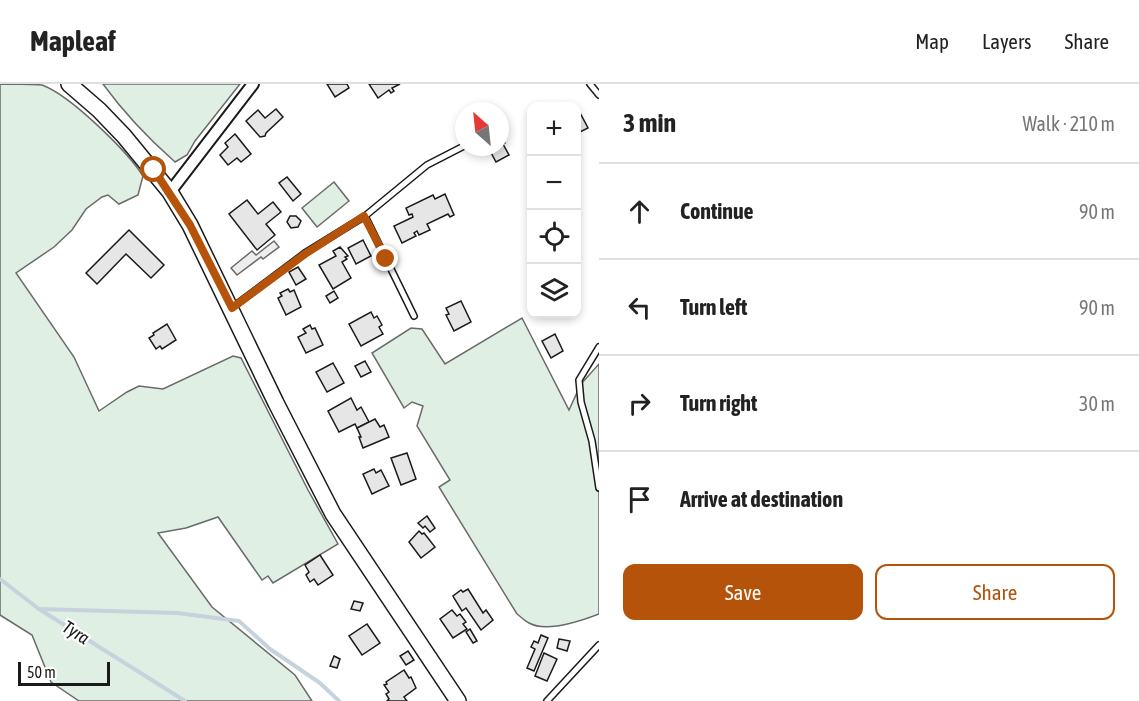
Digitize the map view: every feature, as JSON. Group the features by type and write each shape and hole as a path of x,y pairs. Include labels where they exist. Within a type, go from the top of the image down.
{"street":[{"path":"69,84 92,103 124,136 170,192 190,225 276,403 333,514 458,701"},
{"path":"170,192 253,84"}],"lane":[{"path":"590,84 599,95"},
{"path":"232,308 305,254 364,216 427,165 455,151"},
{"path":"364,216 414,316"},
{"path":"599,347 579,380 581,402 592,441 599,488"},
{"path":"547,701 599,645"}],"green space":[{"path":"0,84 42,85 54,91 97,125 143,176 138,195 119,204 108,195 102,197 86,209 72,230 54,247 16,273 74,357 99,411 139,386 163,389 233,356 241,358 338,544 273,583 268,576 262,580 218,517 186,528 158,533 212,607 295,675 312,701 79,701 51,682 32,635 0,615"},
{"path":"103,84 240,84 195,141 187,155 175,162 137,125"},
{"path":"334,182 349,201 317,227 302,208"},
{"path":"522,318 569,410 581,384 599,364 599,614 574,623 545,627 536,626 517,614 439,487 450,480 417,426 423,406 412,402 404,408 372,353 411,328 422,329 445,364"}],"shaded area":[{"path":"274,241 279,247 263,259 261,257 237,275 231,268 252,251 256,255"}],"building":[{"path":"327,84 347,84 349,88 335,97"},
{"path":"369,84 400,84 392,88 394,91 391,93 389,90 378,98"},
{"path":"276,109 283,117 265,136 260,137 246,121 258,110 265,118"},
{"path":"581,115 588,128 581,132"},
{"path":"235,134 251,154 241,162 237,158 228,165 220,155 228,147 225,143"},
{"path":"493,156 507,156 496,162"},
{"path":"287,177 301,194 293,201 279,183"},
{"path":"445,194 454,215 450,217 448,214 427,224 430,230 419,235 417,231 414,233 416,236 402,243 394,226 413,217 412,214 409,215 406,208 433,195 435,199"},
{"path":"247,200 258,214 273,202 281,212 266,224 275,235 257,250 229,214"},
{"path":"290,216 296,216 301,221 298,227 291,228 287,222"},
{"path":"129,230 164,265 151,278 126,254 97,284 86,273"},
{"path":"363,240 371,256 356,264 348,248"},
{"path":"340,247 348,256 342,262 351,278 333,289 319,265 336,256 333,251"},
{"path":"298,267 306,279 296,285 289,272"},
{"path":"288,289 290,292 294,290 301,307 286,315 278,298 282,296 280,293"},
{"path":"334,291 338,298 330,303 326,296"},
{"path":"461,301 471,322 454,331 446,315 449,314 446,308"},
{"path":"371,312 374,318 377,316 382,325 379,327 383,334 361,346 349,324"},
{"path":"167,324 176,340 162,349 160,346 156,349 149,338"},
{"path":"310,325 312,329 315,328 323,345 306,353 298,337 306,333 303,329"},
{"path":"555,334 563,351 551,358 542,341"},
{"path":"365,361 371,372 361,377 355,366"},
{"path":"333,363 344,383 327,392 316,372"},
{"path":"351,398 357,410 361,407 369,422 357,428 355,424 339,432 328,411"},
{"path":"375,419 380,427 384,425 389,437 363,448 357,428"},
{"path":"407,453 416,479 401,485 391,458"},
{"path":"374,469 376,473 381,470 389,486 372,494 363,474"},
{"path":"427,516 435,528 430,532 418,523"},
{"path":"419,531 424,533 435,547 421,558 409,542"},
{"path":"320,555 333,575 318,585 314,579 310,582 306,575 309,572 305,565"},
{"path":"468,589 483,613 486,610 493,620 481,630 466,608 462,611 453,596 461,590 463,592"},
{"path":"354,601 363,603 360,611 351,609"},
{"path":"452,610 457,616 460,614 466,622 463,624 467,629 453,638 440,619"},
{"path":"367,624 380,643 362,655 349,636"},
{"path":"470,629 477,641 473,643 466,632"},
{"path":"541,635 548,638 534,671 527,668 535,649 531,647 534,641 538,643"},
{"path":"559,639 570,641 567,651 557,648"},
{"path":"408,651 414,660 406,665 400,656"},
{"path":"544,653 557,659 547,681 535,676"},
{"path":"334,656 340,659 337,668 330,666"},
{"path":"404,670 409,678 411,677 416,688 404,697 407,701 387,701 389,699 386,694 389,692 384,685"}],"waterway":[{"name":"Tyra","path":"0,579 39,609 185,701"},
{"path":"39,609 177,613 239,621 270,649 320,683 339,701"}],"route":[{"path":"154,170 190,225 232,308 283,269 364,216 386,259"}]}
